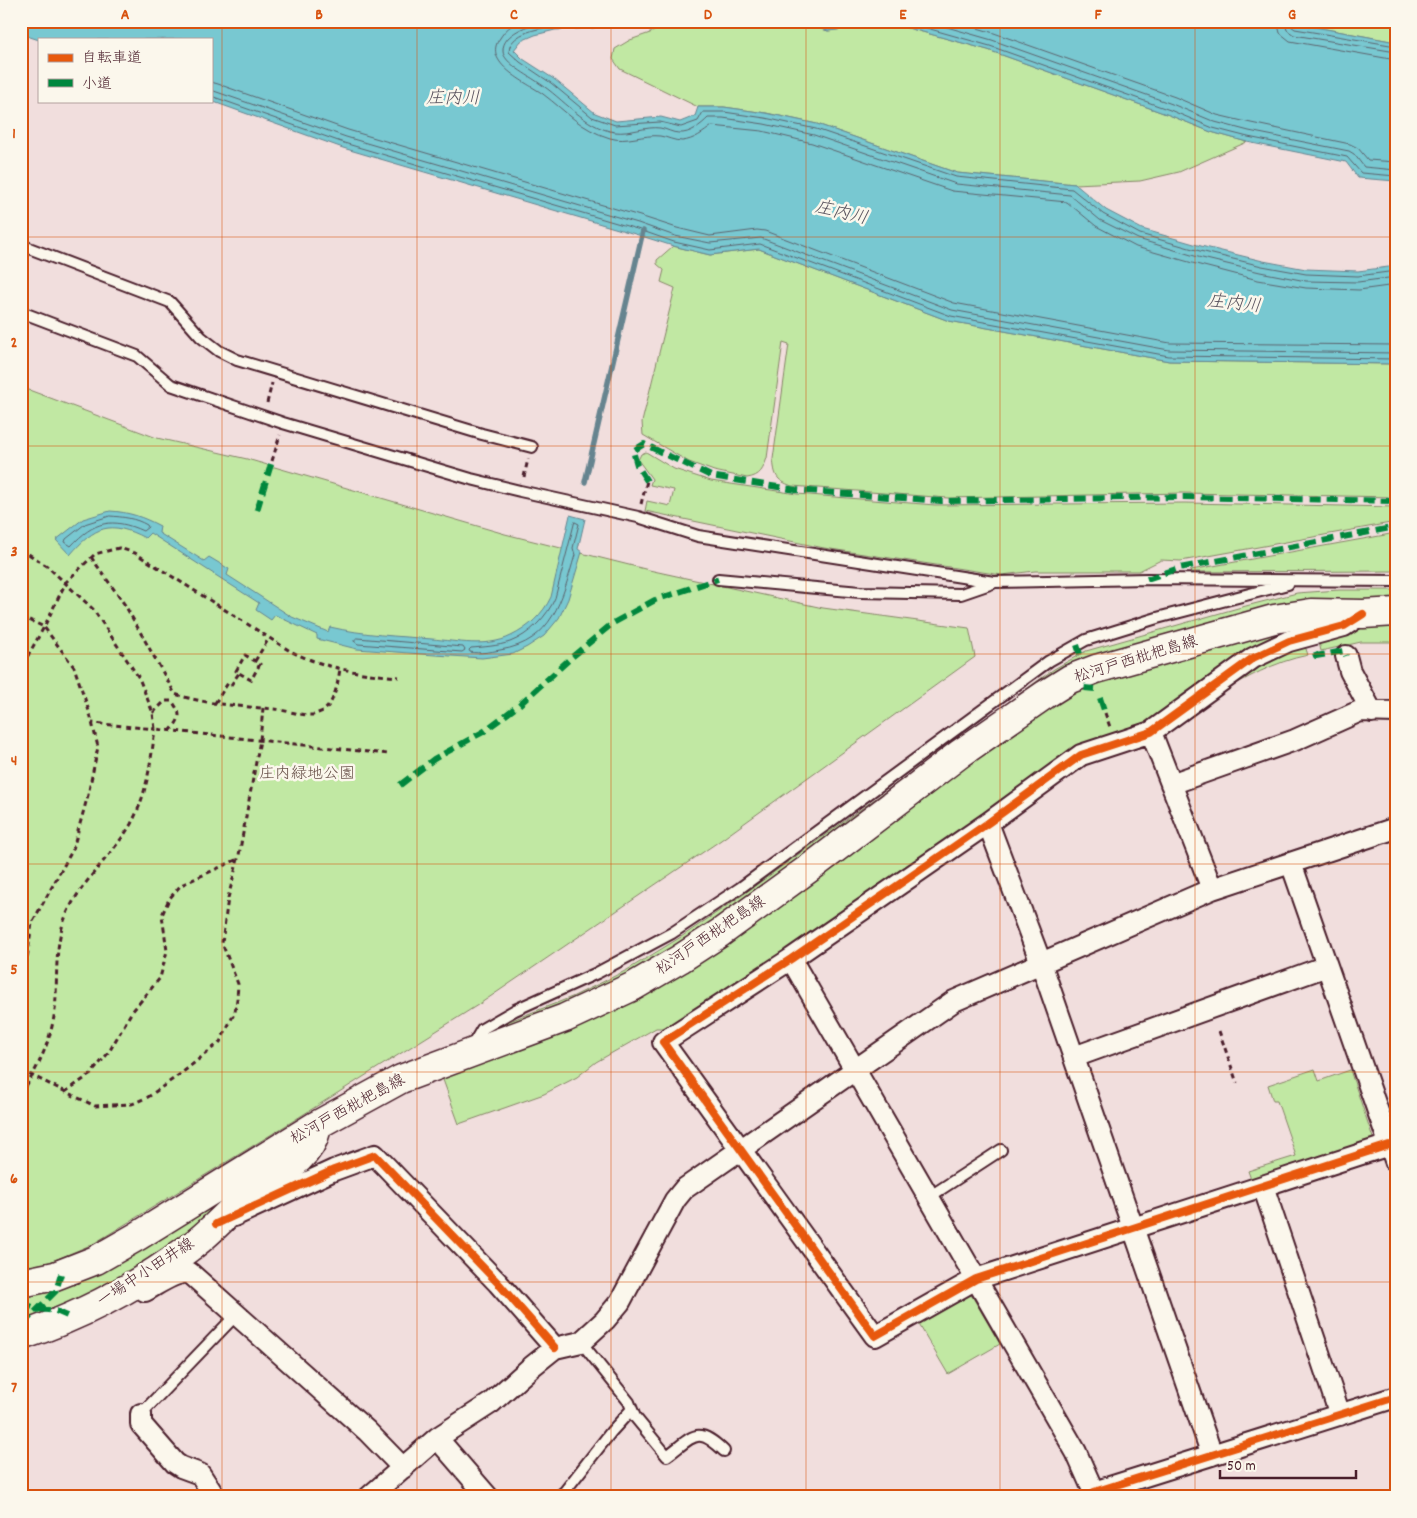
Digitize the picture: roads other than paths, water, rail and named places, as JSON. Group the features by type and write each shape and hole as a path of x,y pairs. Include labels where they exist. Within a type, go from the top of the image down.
{"main road":[{"name":"松河戸西枇杷島線","path":"21,1283 55,1276 96,1260 317,1125 401,1079 565,1018 634,986 720,933 815,864 961,753 1070,679 1096,668 1274,619 1310,613 1363,614 1396,612"},
{"name":"一場中小田井線","path":"21,1336 55,1325 88,1310 142,1280 183,1253 249,1194 296,1161 308,1149 314,1139 317,1125"}],"street":[{"path":"1291,863 1393,1154 1263,1186 976,1279 875,1336 663,1042 791,959 988,823 1081,755 1151,732 1253,658 1288,641 1344,626 1363,614"},
{"path":"1346,656 1350,671 1372,712"},
{"path":"1171,784 1295,740 1360,711 1396,712"},
{"path":"1151,732 1212,889"},
{"path":"988,823 1041,963 1212,1455"},
{"path":"370,1497 437,1438 491,1403 530,1368 556,1348 581,1342 605,1320 620,1302 675,1200 684,1189 954,1000 1212,889 1396,828"},
{"path":"791,959 1076,1452 1095,1495 1212,1455 1396,1397"},
{"path":"1074,1057 1327,966"},
{"path":"216,1224 334,1170 375,1156 498,1283 556,1348"},
{"path":"1263,1186 1340,1414"},
{"path":"88,1310 93,1315 98,1316 184,1272 190,1273 367,1431 403,1468"},
{"path":"142,1414 141,1424 175,1462 181,1467 200,1474 215,1497"},
{"path":"437,1438 488,1497"}],"lane":[{"path":"21,245 170,302 189,326 219,350 237,360 482,434 532,447"},
{"path":"21,312 137,356 171,385 283,423 471,479 638,517 698,536 994,582 1148,579 1396,581"},
{"path":"718,578 860,592 952,594 961,594 994,582"},
{"path":"468,1053 482,1029 515,1010 597,973 672,933 740,888 1041,666 1077,645 1086,640 1157,618 1302,580"},
{"path":"929,1197 1001,1150"},
{"path":"142,1414 236,1316"},
{"path":"581,1342 629,1402 635,1417 668,1456 694,1436 701,1435 707,1436 724,1451"},
{"path":"558,1497 566,1491 611,1432 631,1410"}],"water":[{"name":"庄内川","path":"21,21 759,21 720,28 670,23 618,22 593,28 555,30 535,35 521,41 514,50 523,59 554,79 595,113 616,121 661,117 680,122 695,116 698,107 724,107 766,113 817,124 957,173 1075,184 1106,210 1142,229 1201,246 1306,269 1358,271 1396,266 1396,364 1169,361 949,321 759,249 710,255 673,246 343,148 212,101 212,38 38,38 38,40 21,34"},
{"path":"797,21 1283,21 1396,42 1396,181 1358,178 1346,162 1247,142 1211,132 988,50 897,25 868,26 828,31"},
{"path":"110,511 136,516 160,526 159,533 204,561 209,557 229,569 227,575 292,617 328,632 330,627 368,634 472,643 502,640 529,625 539,615 551,597 570,515 585,519 578,549 582,552 568,599 559,618 544,636 527,647 513,654 482,658 357,649 317,639 317,635 275,615 271,620 256,610 259,603 150,533 145,538 122,529 104,529 95,532 87,538 70,555 56,540 83,519"}],"waterway":[{"path":"585,482 643,231"}],"park label":[{"name":"庄内緑地公園","path":"307,774"}]}
